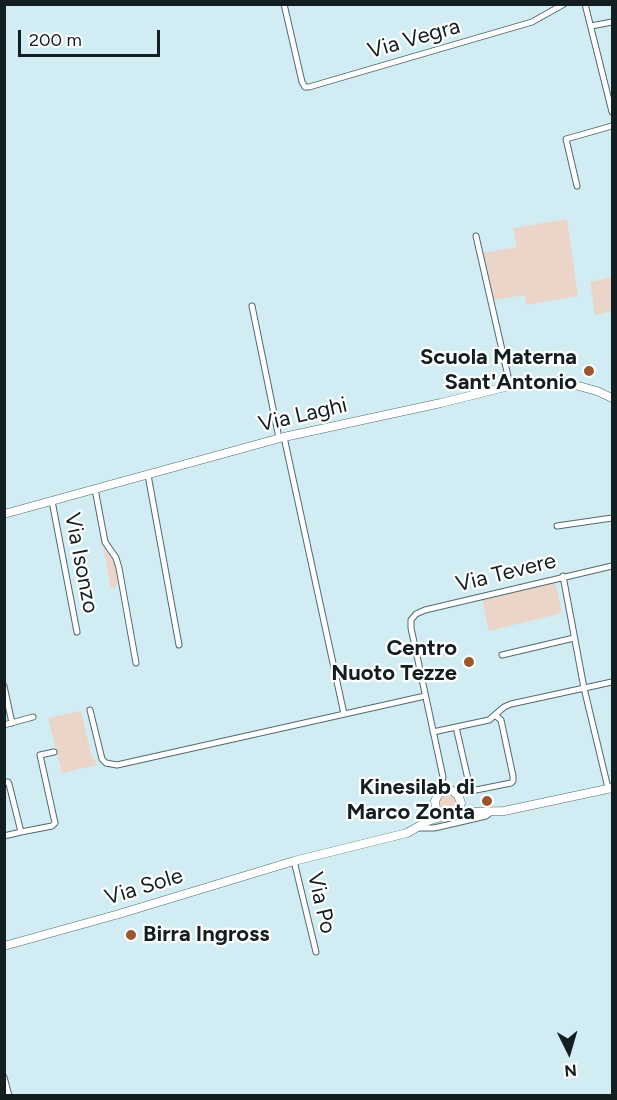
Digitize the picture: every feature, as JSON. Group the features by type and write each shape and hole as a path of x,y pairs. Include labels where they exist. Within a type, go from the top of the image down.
{"main road":[{"name":"Via Laghi","path":"4,514 282,438 441,403 510,385 560,381 597,391 612,398"},
{"path":"435,805 438,812 444,816 457,813 504,811 610,788"},
{"path":"419,826 435,805 439,793 451,790 471,808 480,812"},
{"path":"457,813 461,806 460,799"},
{"name":"Via Sole","path":"4,946 294,861 407,833 444,816"}],"street":[{"name":"Via Vegra","path":"284,4 305,87 532,22 564,4"},
{"path":"585,4 612,112"},
{"path":"591,26 612,21"},
{"path":"577,186 566,139 612,126"},
{"path":"476,236 510,385"},
{"path":"252,306 344,714"},
{"path":"148,475 179,645"},
{"path":"95,489 105,542 116,558 119,568 136,663"},
{"name":"Via Isonzo","path":"52,501 77,632"},
{"path":"557,526 612,518"},
{"name":"Via Tevere","path":"425,696 411,628 411,620 416,614 424,610 612,566"},
{"path":"563,576 584,688 610,788"},
{"path":"502,655 574,638"},
{"path":"433,732 489,720 511,704 612,682"},
{"path":"4,686 12,723"},
{"path":"90,710 102,759 106,763 117,765 425,696 442,777 439,793"},
{"path":"456,727 470,788 476,790 511,783 513,776 501,720 496,716"},
{"path":"4,725 33,717"},
{"path":"4,836 52,826 56,823 40,756 54,752"},
{"path":"442,777 451,790"},
{"path":"4,782 9,784 21,832"},
{"path":"419,826 434,828 486,816 491,812"},
{"name":"Via Po","path":"294,861 316,952"},
{"path":"4,1077 9,1095"}],"shaded area":[{"path":"567,219 578,296 527,305 525,295 494,300 483,253 517,247 513,228"},
{"path":"612,277 612,311 595,315 590,282"},
{"path":"103,545 115,564 119,581 115,588 111,589"},
{"path":"555,582 562,613 489,631 482,600"},
{"path":"81,711 91,754 97,765 62,773 48,718"},
{"path":"448,795 454,798 457,804 454,810 448,813 442,810 439,804 442,798"}],"place":[{"name":"Scuola Materna Sant'Antonio","path":"589,371"},
{"name":"Centro Nuoto Tezze","path":"469,662"},
{"name":"Kinesilab di Marco Zonta","path":"487,801"},
{"name":"Birra Ingross","path":"131,935"}]}
